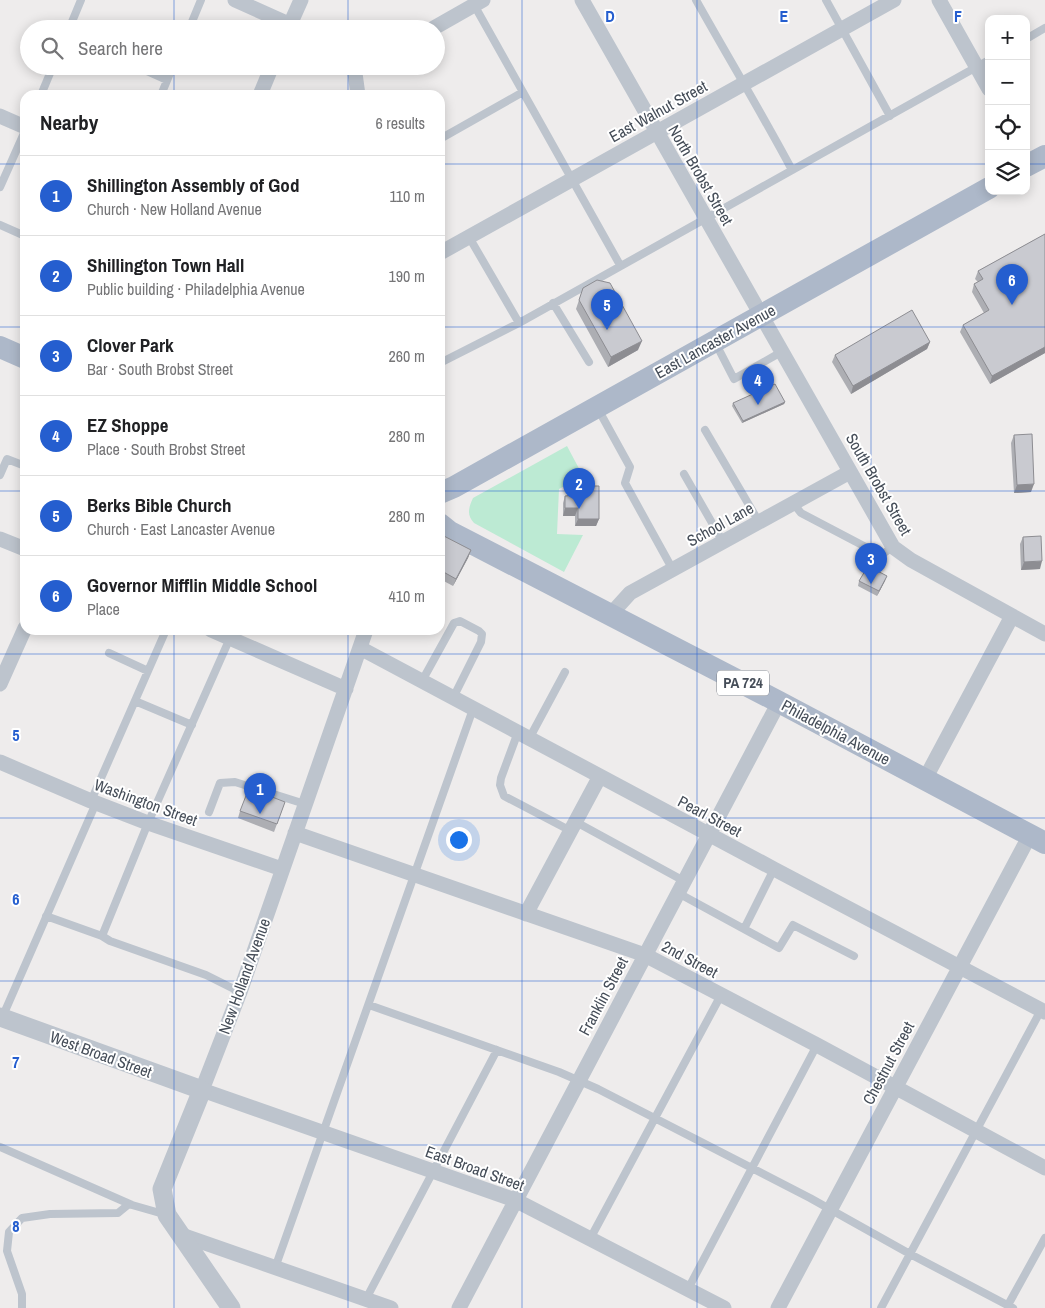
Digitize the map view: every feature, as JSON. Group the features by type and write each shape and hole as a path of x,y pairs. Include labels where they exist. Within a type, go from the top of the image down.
{"main road":[{"name":"East Lancaster Avenue","path":"445,491 985,190"},
{"path":"0,347 20,356"},
{"name":"Philadelphia Avenue","path":"445,528 1037,839"}],"street":[{"path":"235,0 278,20"},
{"path":"295,20 301,0"},
{"name":"North Brobst Street","path":"582,0 761,315"},
{"name":"East Walnut Street","path":"445,250 742,83 894,0"},
{"path":"939,0 982,64"},
{"path":"445,21 476,2"},
{"path":"262,90 268,75"},
{"path":"355,75 357,90"},
{"path":"0,116 20,125"},
{"name":"South Brobst Street","path":"761,315 893,547 911,560 1045,634"},
{"name":"School Lane","path":"611,614 630,594 850,472"},
{"path":"0,538 20,547"},
{"path":"925,780 1012,616"},
{"path":"0,684 22,635"},
{"path":"223,635 346,689"},
{"name":"New Holland Avenue","path":"230,1308 167,1215 162,1189 240,992 364,635"},
{"name":"Pearl Street","path":"360,648 774,870 1043,1011"},
{"name":"Franklin Street","path":"459,1308 779,702"},
{"name":"Washington Street","path":"0,762 148,823 282,870"},
{"path":"526,914 600,776"},
{"name":"2nd Street","path":"295,833 645,955 1045,1168"},
{"name":"Chestnut Street","path":"778,1308 959,968 1037,839"},
{"name":"West Broad Street","path":"1,1018 202,1090"},
{"name":"East Broad Street","path":"202,1090 515,1200 724,1308"},
{"path":"179,1234 391,1308"}],"lane":[{"path":"73,20 81,0"},
{"path":"193,20 201,0"},
{"path":"696,0 742,83 755,101 792,170"},
{"path":"826,0 890,116"},
{"path":"476,2 523,92 620,265"},
{"path":"1030,37 1045,28"},
{"path":"445,360 519,323 982,64"},
{"path":"43,90 49,75"},
{"path":"156,75 167,80"},
{"path":"163,90 169,75"},
{"path":"445,136 523,92"},
{"path":"0,187 20,142"},
{"path":"0,225 20,234"},
{"path":"470,237 519,323"},
{"path":"554,303 588,362"},
{"path":"714,340 734,380 783,351"},
{"path":"597,407 630,467 625,483 674,570"},
{"path":"705,430 759,522"},
{"path":"0,475 7,459 20,464"},
{"path":"684,474 724,542"},
{"path":"793,504 801,513 881,555 893,547"},
{"path":"422,681 454,623 460,621 479,631 482,634 481,642 453,698"},
{"path":"1,1018 46,916 164,635"},
{"path":"102,936 148,823 230,638"},
{"path":"109,653 148,671"},
{"path":"565,672 524,736 501,778 504,796 573,826 681,887 744,929 779,948 793,925 854,956"},
{"path":"135,701 192,725"},
{"path":"275,1268 473,708"},
{"path":"209,812 220,783 225,782 235,782 306,804"},
{"path":"744,929 774,870"},
{"path":"46,916 206,975 240,992"},
{"path":"590,1239 721,995"},
{"path":"369,1005 497,1050 598,1089 830,1209 1011,1307 1045,1238"},
{"path":"881,1308 1043,1011"},
{"path":"688,1289 817,1045"},
{"path":"366,1299 497,1050"},
{"path":"0,1147 129,1204 167,1215"},
{"path":"22,1308 22,1294 7,1251 9,1232 22,1218 50,1214 118,1214 129,1204"}],"green space":[{"path":"567,446 583,476 559,489 557,534 583,535 564,572 474,523 471,520 469,511 473,498"}],"building":[{"path":"1045,234 1045,347 992,376 963,325 989,310 974,284 983,279 978,271"},
{"path":"597,280 610,283 642,341 611,357 579,300 583,288"},
{"path":"912,310 930,342 853,386 835,355"},
{"path":"775,384 785,402 743,421 733,403"},
{"path":"1032,434 1034,484 1017,485 1014,435"},
{"path":"577,486 599,486 599,519 578,519 578,508 565,508 565,496 577,495"},
{"path":"1041,536 1042,561 1024,562 1023,537"},
{"path":"445,537 471,550 456,579 445,573"},
{"path":"868,566 887,576 879,591 859,581"},
{"path":"249,788 285,802 277,824 240,811"}],"place":[{"name":"Governor Mifflin Middle School","path":"1012,305"},
{"name":"Berks Bible Church","path":"607,330"},
{"name":"EZ Shoppe","path":"758,405"},
{"name":"Shillington Town Hall","path":"579,509"},
{"name":"Clover Park","path":"871,584"},
{"name":"Shillington Assembly of God","path":"260,814"}]}
